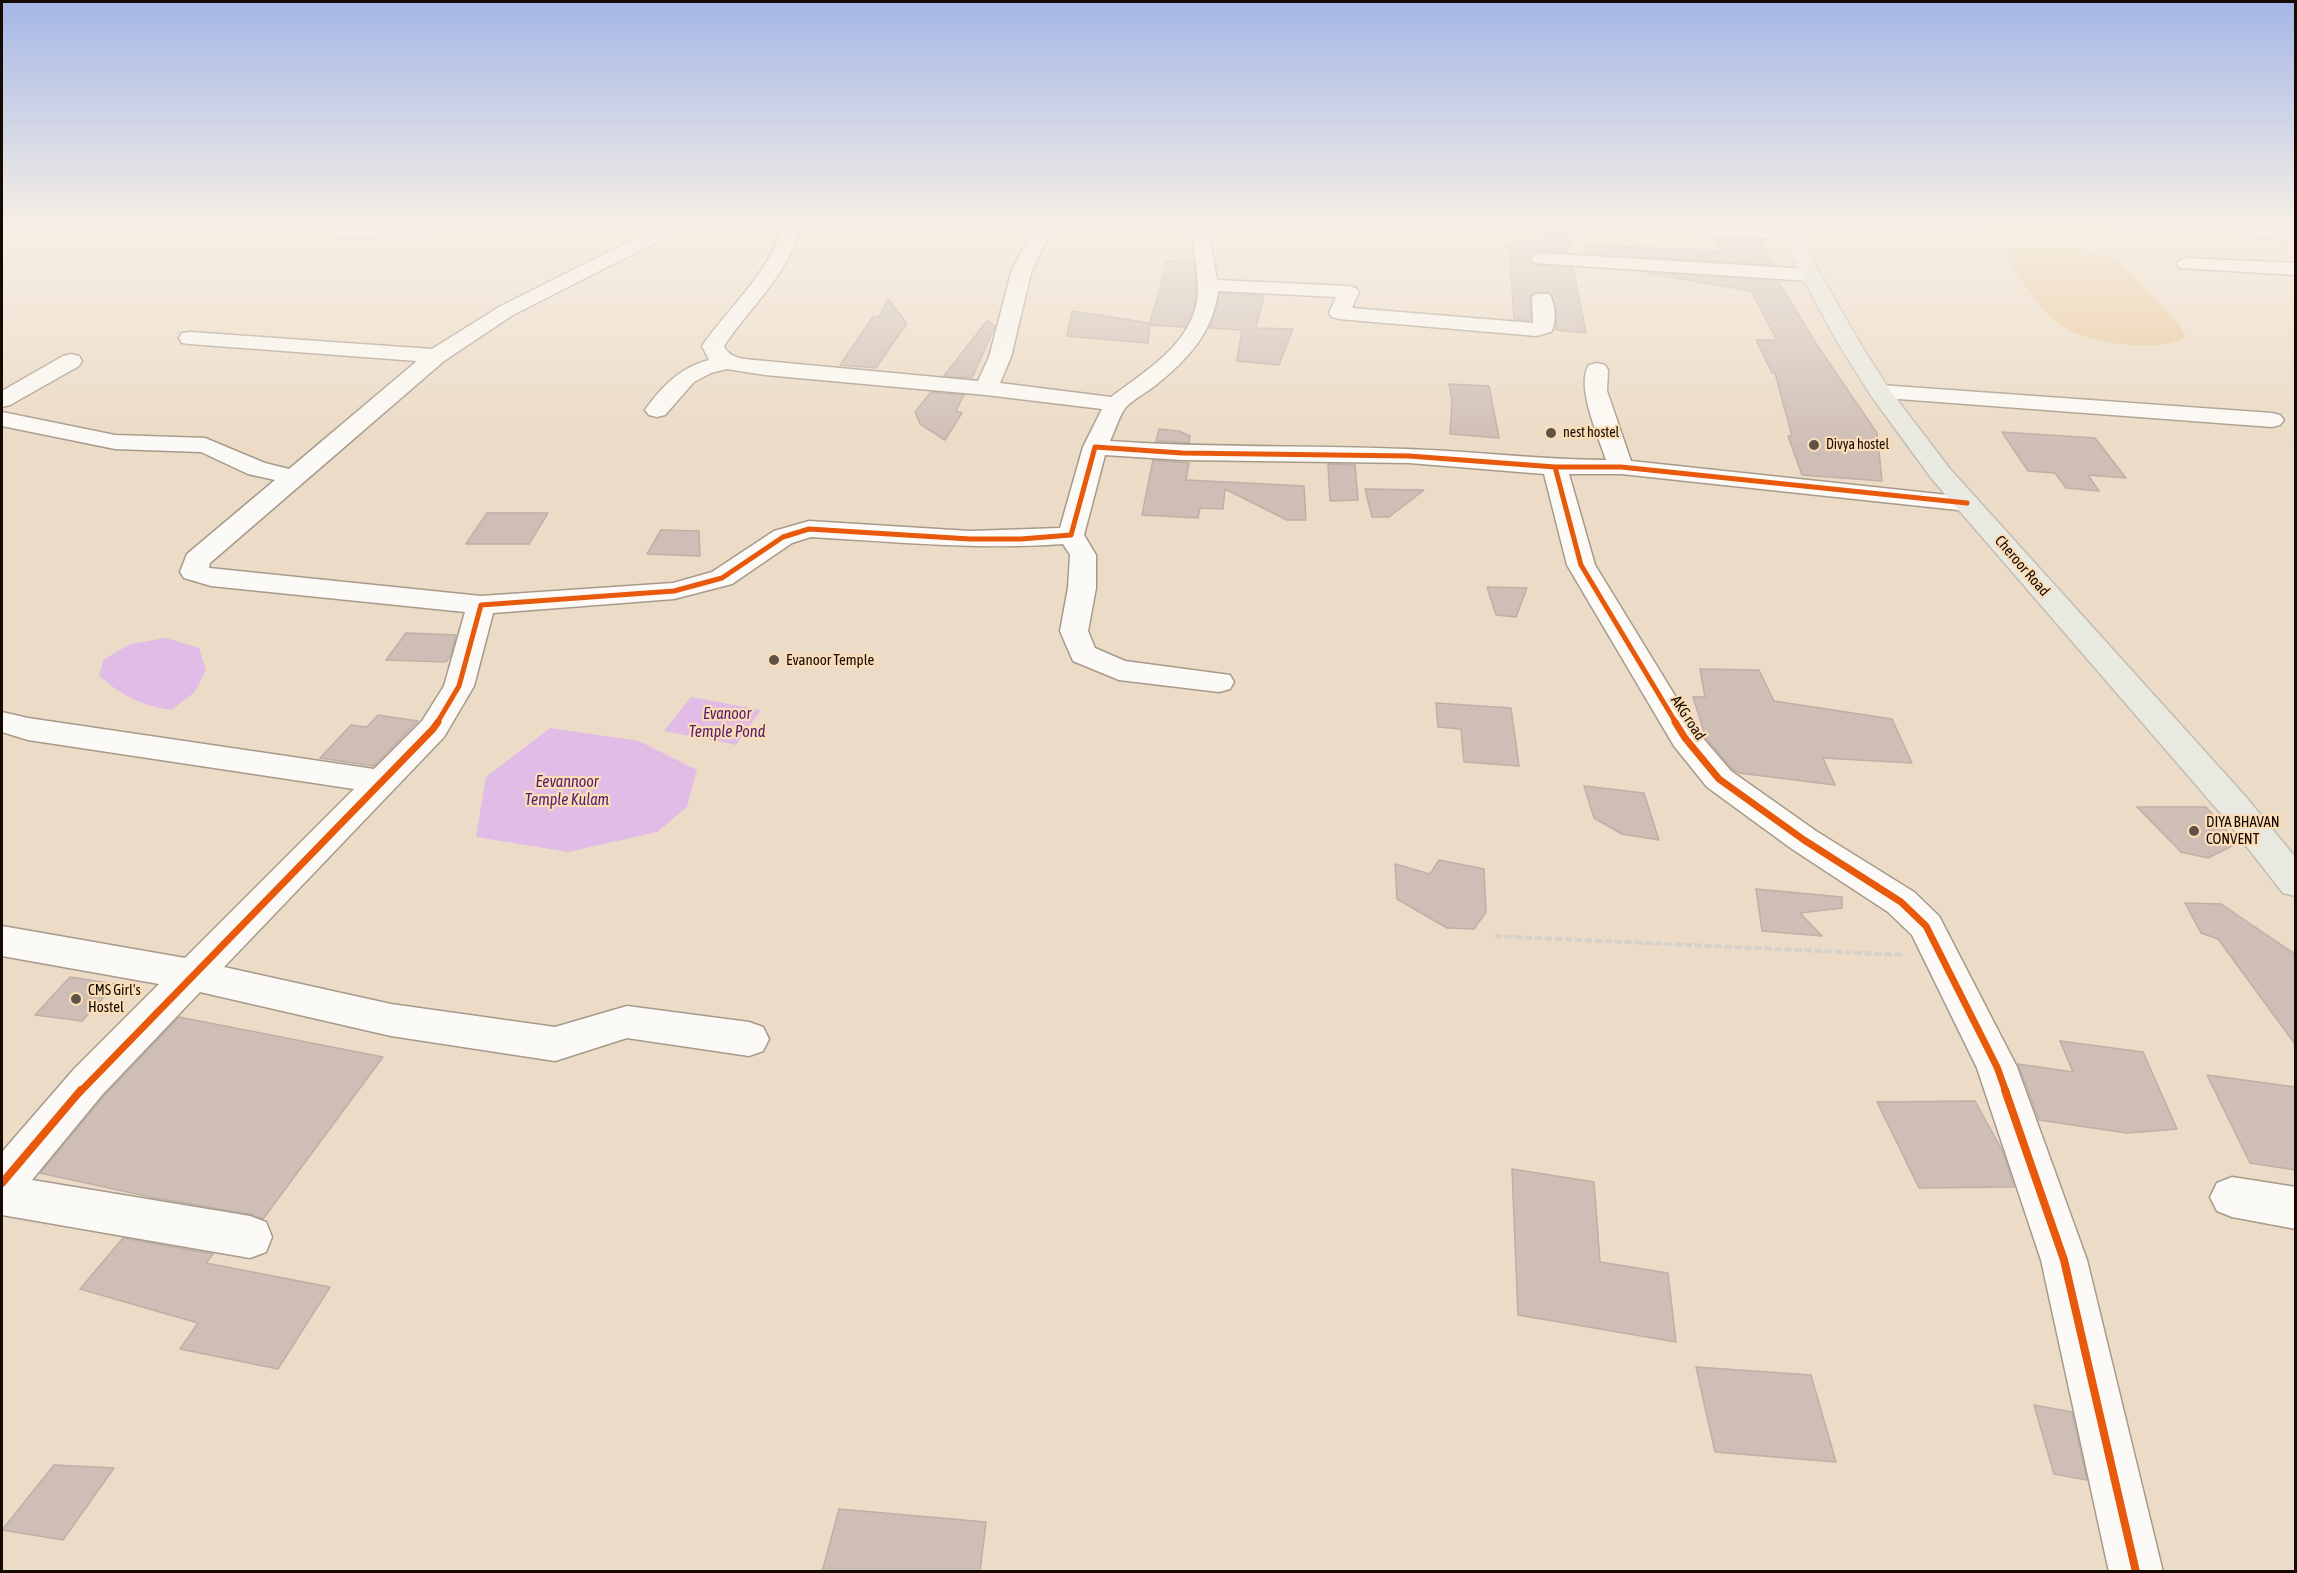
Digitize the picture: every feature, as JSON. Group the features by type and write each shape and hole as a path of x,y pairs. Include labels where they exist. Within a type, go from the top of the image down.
{"main road":[{"name":"Cheroor Road","path":"1824,298 1880,392 1941,474 2226,797 2295,883"}],"street":[{"path":"531,298 506,311 436,356 197,560 194,572 211,578 481,605 674,591 722,578 783,537 808,529 970,539 1021,539 1071,535"},
{"path":"727,362 717,355 713,346 747,298"},
{"path":"986,388 1000,357 1015,298"},
{"path":"1205,298 1203,318 1181,353 1116,404 1095,447 1071,535 1083,555 1082,588 1074,631 1083,654 1119,670 1219,682"},
{"path":"1346,298 1339,313 1536,330 1544,328 1542,298"},
{"path":"190,339 436,356"},
{"path":"2,400 71,361"},
{"path":"657,410 684,379 703,367 727,362 787,370 986,388 1116,404"},
{"path":"1598,370 1596,391 1621,467"},
{"path":"1880,392 2272,420"},
{"path":"2,419 115,442 205,445 257,469 293,477"},
{"path":"1095,447 1182,453 1409,456 1556,467 1621,467 1967,503"},
{"name":"AKG road","path":"1556,467 1581,564 1685,738 1719,779 1804,840 1901,902 1926,926 1997,1067 2064,1260 2136,1572"},
{"path":"2,1183 88,1082 433,729 459,686 481,605"},
{"path":"2,722 28,729 381,782"},
{"path":"2,941 192,975 391,1020 555,1044 627,1022 749,1039"},
{"path":"2,1195 250,1238"},
{"path":"2232,1197 2295,1208"}],"path":[{"path":"1495,936 1942,957"}],"shaded area":[{"path":"2034,298 2155,298 2180,325 2186,337 2155,345 2096,340 2062,326"}],"water":[{"path":"166,638 199,648 206,670 195,692 171,710 132,699 99,676 103,660 130,644"},
{"name":"Evanoor Temple Pond","path":"691,697 761,710 736,745 664,731"},
{"name":"Eevannoor Temple Kulam","path":"550,728 639,741 697,770 687,807 657,832 568,852 476,837 486,777"}],"building":[{"path":"1157,298 1195,298 1194,307 1185,327 1150,325 1148,343 1067,336 1072,311 1150,323"},
{"path":"1218,298 1263,298 1256,328 1293,329 1279,365 1237,361 1242,330 1209,328"},
{"path":"1513,298 1530,298 1531,321 1514,319"},
{"path":"1552,298 1579,298 1586,333 1556,330 1556,307"},
{"path":"1755,298 1789,298 1817,345 1877,433 1882,481 1802,475 1788,436 1792,436 1775,373 1772,373 1756,340 1777,340"},
{"path":"888,299 907,323 876,368 840,365 873,317 879,317"},
{"path":"987,321 995,326 972,378 944,376"},
{"path":"1449,384 1489,386 1499,438 1450,434 1452,401"},
{"path":"931,392 964,395 956,411 962,413 945,440 920,424 915,412"},
{"path":"1159,429 1179,431 1190,436 1189,443 1156,441"},
{"path":"2002,432 2095,438 2126,478 2088,475 2099,491 2066,488 2055,473 2028,471"},
{"path":"1153,460 1189,463 1186,480 1304,486 1306,520 1287,520 1225,489 1223,509 1200,508 1198,518 1142,515"},
{"path":"1328,464 1355,465 1358,500 1330,501"},
{"path":"1365,489 1424,490 1389,517 1372,517"},
{"path":"487,513 548,513 529,544 466,544"},
{"path":"661,530 699,531 700,556 647,554"},
{"path":"1487,587 1527,588 1516,617 1496,615"},
{"path":"406,633 456,635 451,655 446,662 386,660"},
{"path":"1700,669 1759,670 1774,701 1892,719 1912,763 1823,758 1835,785 1739,773 1732,769 1706,738 1693,697 1705,697"},
{"path":"1436,703 1511,708 1519,766 1464,762 1461,729 1438,727"},
{"path":"378,715 418,721 374,766 320,758 351,725 367,727"},
{"path":"1584,786 1644,793 1659,840 1622,834 1594,818"},
{"name":"DIYA BHAVAN CONVENT","path":"2137,807 2206,807 2238,843 2208,858 2181,852"},
{"path":"1439,860 1484,869 1486,912 1474,929 1447,928 1397,899 1395,864 1430,874"},
{"path":"1756,889 1842,897 1842,908 1800,913 1822,936 1762,931"},
{"path":"2185,903 2221,904 2295,954 2295,1044 2218,939 2201,933"},
{"name":"CMS Girl's Hostel","path":"70,977 116,984 82,1021 35,1015"},
{"path":"179,1017 383,1057 263,1219 250,1214 155,1198 40,1173 104,1096"},
{"path":"2060,1041 2143,1052 2177,1129 2127,1133 2039,1120 2018,1064 2073,1072"},
{"path":"2207,1075 2295,1087 2295,1170 2250,1163"},
{"path":"1975,1101 2003,1152 2014,1187 1919,1188 1877,1102"},
{"path":"1512,1169 1594,1182 1600,1262 1668,1273 1676,1342 1518,1315"},
{"path":"123,1238 213,1254 206,1263 330,1287 278,1369 180,1349 198,1323 80,1289"},
{"path":"1696,1367 1811,1375 1836,1462 1715,1452"},
{"path":"2034,1405 2072,1412 2087,1480 2054,1474"},
{"path":"54,1465 114,1468 63,1540 2,1530"},
{"path":"839,1509 986,1522 980,1572 822,1572"}],"cycle path":[{"path":"2,1183 88,1082 433,729 459,686 481,605 674,591 722,578 783,537 809,529 970,539 1021,539 1071,535 1095,447 1182,453 1409,456 1555,467 1621,467 1967,503"},
{"path":"1555,467 1581,565 1685,738 1719,779 1804,840 1901,902 1926,926 1997,1067 2064,1260 2136,1572"}],"place":[{"name":"nest hostel","path":"1551,433"},
{"name":"Divya hostel","path":"1814,445"},
{"name":"Evanoor Temple","path":"774,660"},
{"name":"DIYA BHAVAN CONVENT","path":"2194,831"},
{"name":"CMS Girl's Hostel","path":"76,999"}]}
